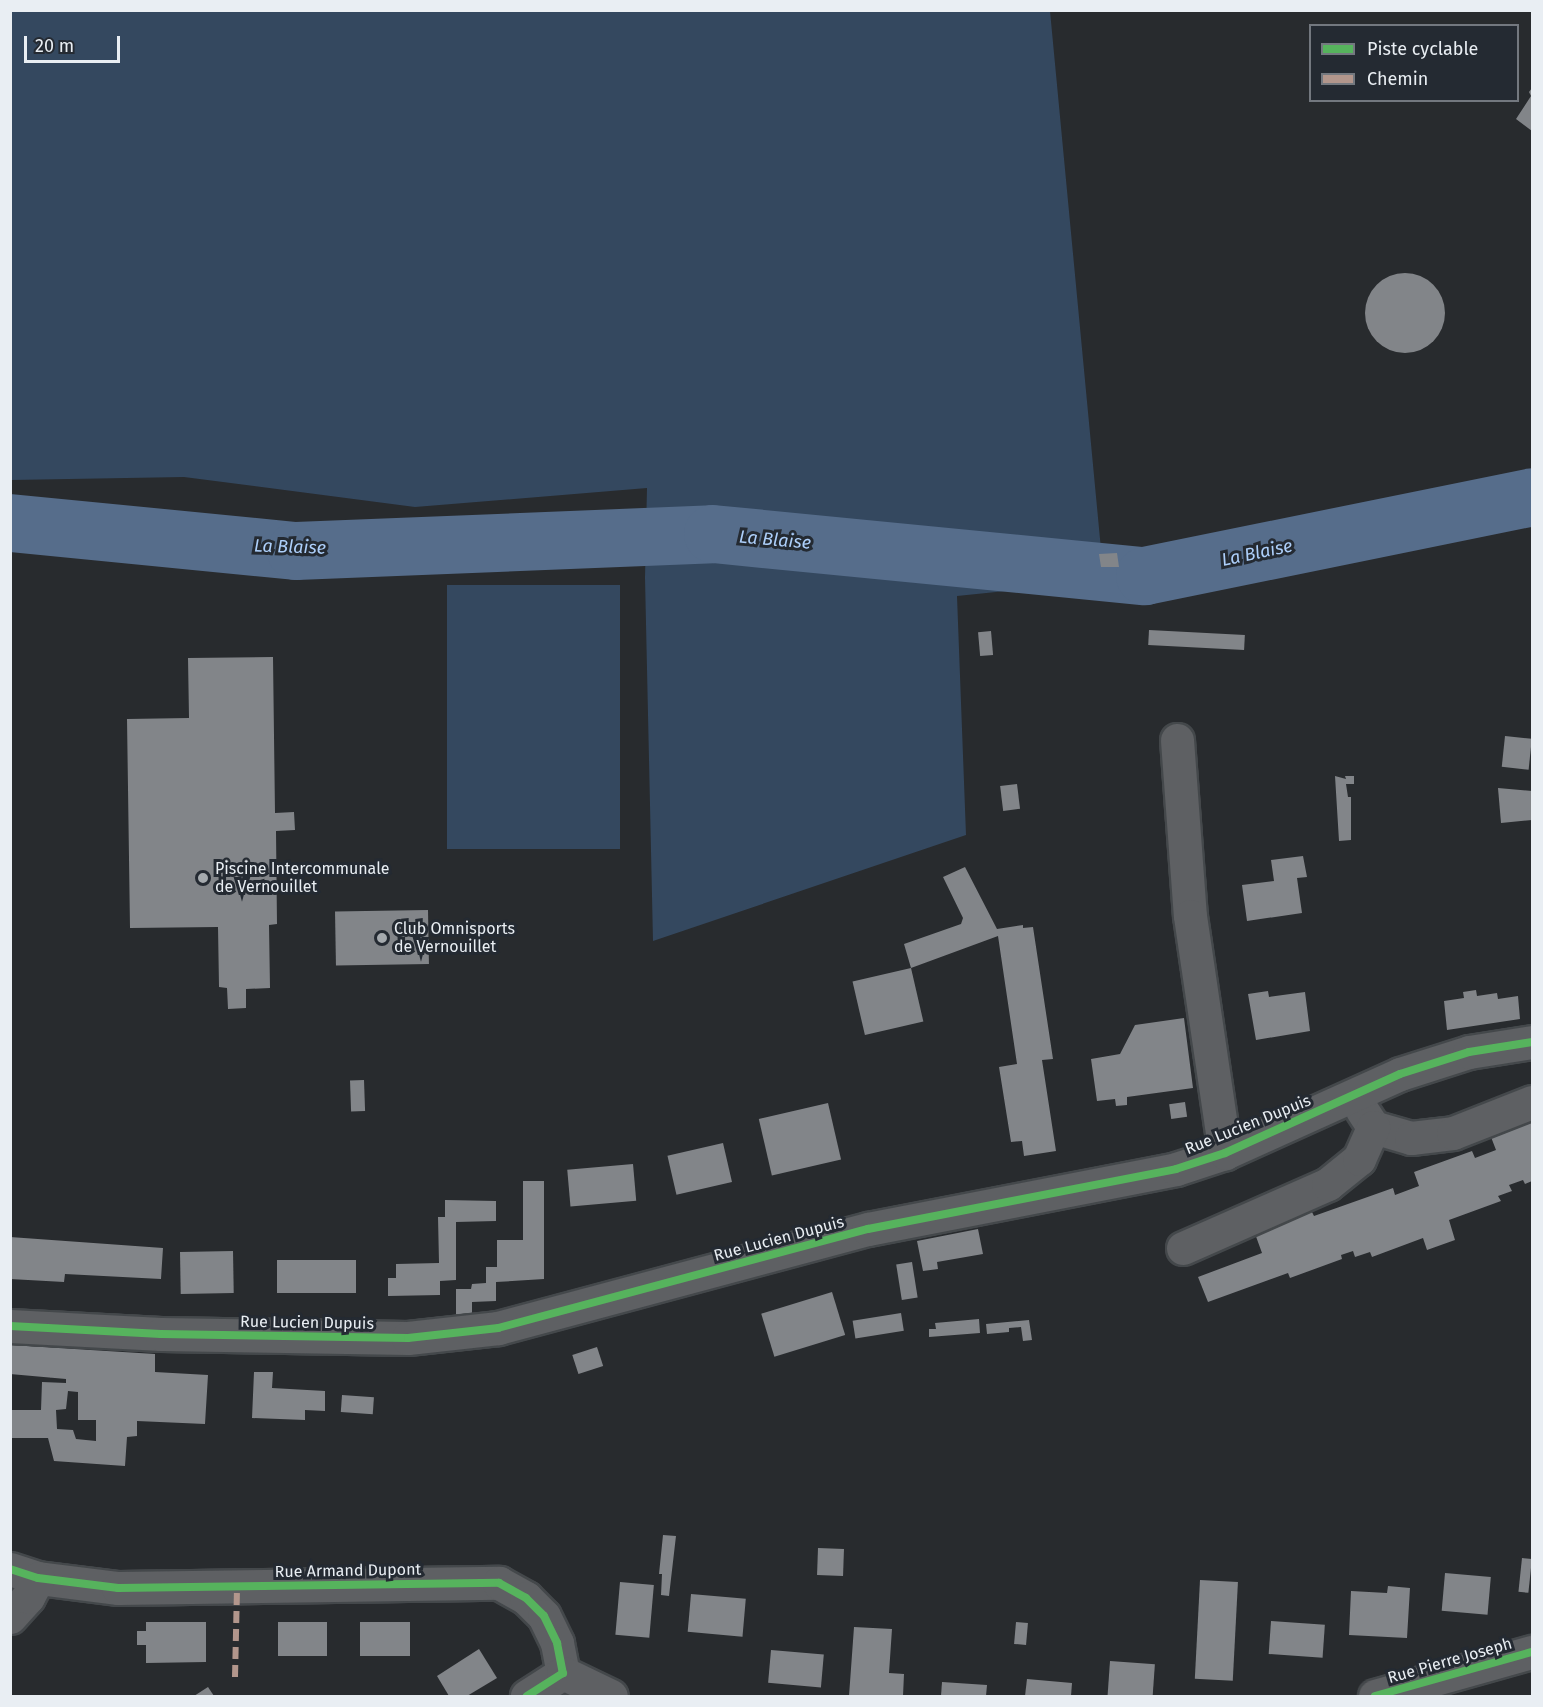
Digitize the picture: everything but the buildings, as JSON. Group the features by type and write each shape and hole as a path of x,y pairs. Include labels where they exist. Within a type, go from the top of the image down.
{"street":[{"path":"1177,740 1190,916 1225,1153"},
{"name":"Rue Lucien Dupuis","path":"10,1326 161,1334 408,1338 498,1328 868,1229 1176,1169 1225,1153 1400,1074 1469,1052 1533,1042"},
{"path":"1352,1096 1373,1127 1411,1138 1453,1133 1533,1102"},
{"path":"1183,1248 1328,1184 1359,1159 1373,1127"},
{"path":"10,1617 28,1598 24,1574"},
{"name":"Rue Armand Dupont","path":"24,1574 118,1588 499,1582 526,1598 544,1616 557,1642 564,1673"},
{"name":"Rue Pierre Joseph","path":"1375,1696 1533,1652"},
{"path":"527,1696 564,1673 611,1696"}],"shaded area":[{"path":"10,11 1050,11 1104,581 957,596 966,835 653,941 645,578 647,488 415,507 184,477 11,480"},
{"path":"447,585 620,585 620,849 447,849"}],"waterway":[{"name":"La Blaise","path":"10,523 296,551 713,534 1145,576 1532,497"}],"marked path":[{"path":"235,1677 237,1586"}],"cycle path":[{"path":"10,1326 161,1334 408,1338 498,1328 868,1229 1176,1169 1225,1153 1400,1074 1469,1052 1532,1042"},
{"path":"10,1569 38,1578 118,1588 499,1583 526,1598 544,1616 557,1643 563,1673 527,1696"},
{"path":"1375,1696 1532,1652"}],"place":[{"name":"Piscine Intercommunale de Vernouillet","path":"203,878"},
{"name":"Club Omnisports de Vernouillet","path":"382,938"}]}
